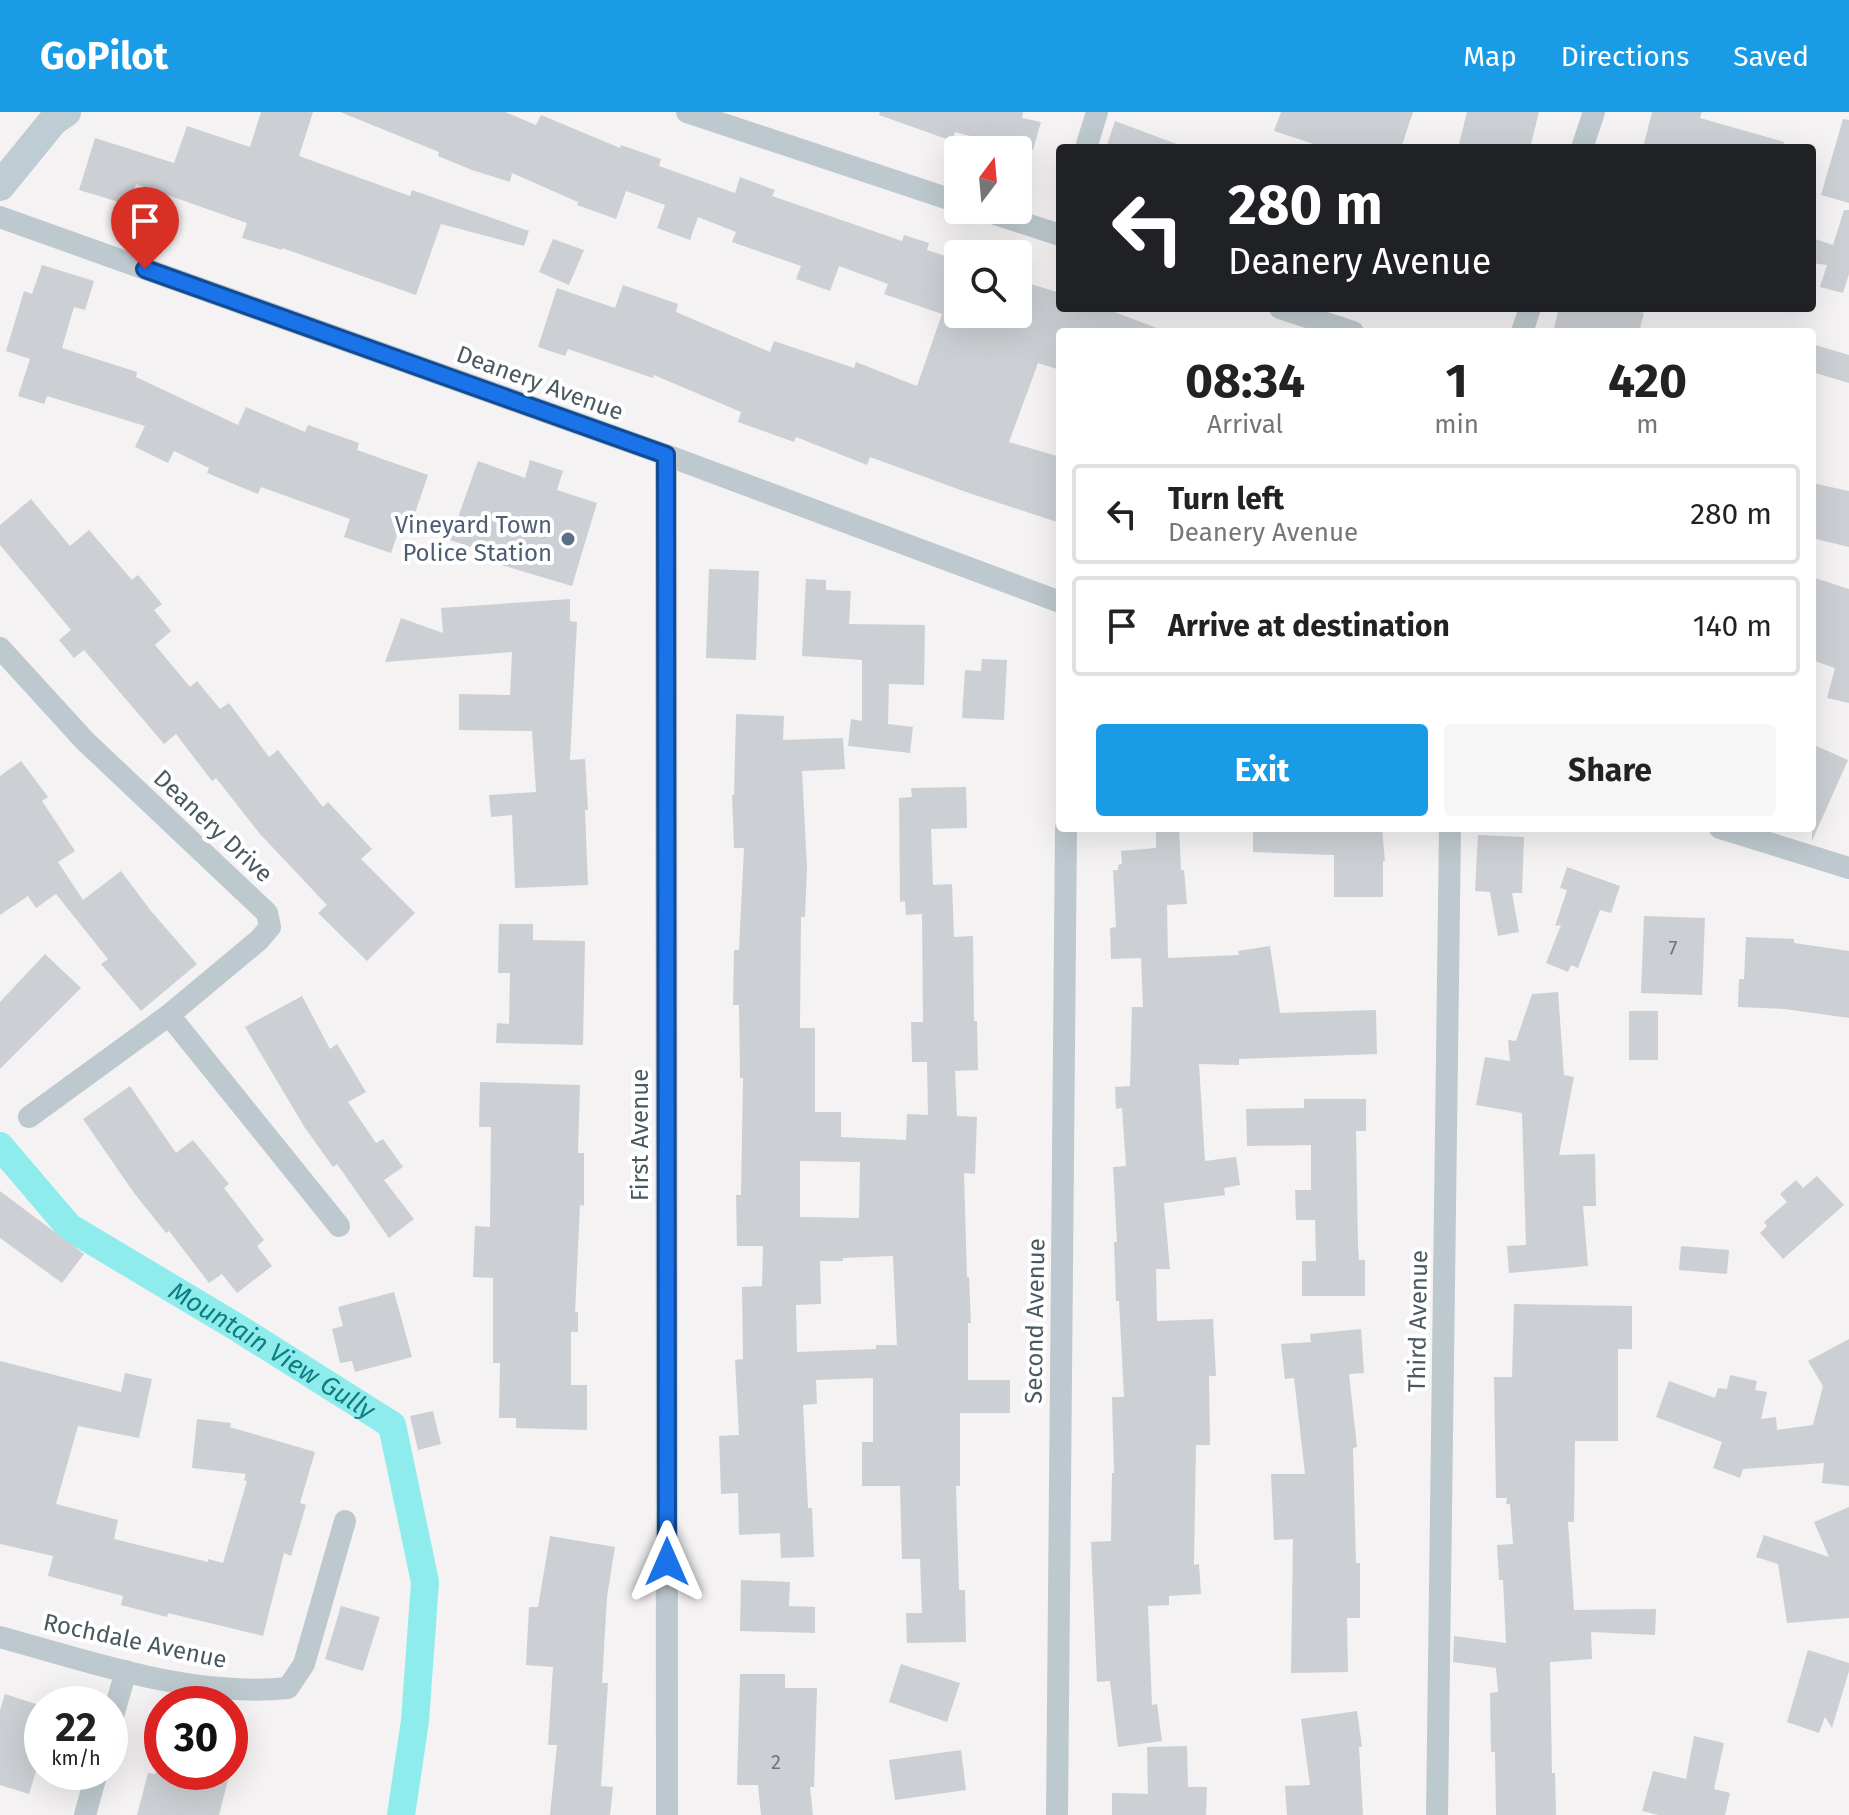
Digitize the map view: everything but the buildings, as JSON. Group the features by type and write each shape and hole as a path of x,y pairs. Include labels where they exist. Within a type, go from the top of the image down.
{"street":[{"path":"0,186 53,121 66,112"},
{"path":"1087,144 1097,112"},
{"path":"1583,144 1594,112"},
{"path":"698,114 944,197"},
{"name":"Deanery Avenue","path":"0,217 666,455 1056,601"},
{"path":"1031,224 1056,231"},
{"path":"1292,312 1341,328"},
{"name":"First Avenue","path":"666,455 667,1815"},
{"name":"Deanery Drive","path":"0,648 85,741 267,913 270,927 259,940 169,1015"},
{"name":"Second Avenue","path":"1057,1815 1066,832"},
{"name":"Third Avenue","path":"1437,1815 1450,832"},
{"path":"1733,832 1849,868"},
{"path":"29,1117 169,1015 339,1226"},
{"name":"Rochdale Avenue","path":"0,1637 126,1671 195,1684 259,1691 288,1688 304,1664 345,1521"},
{"path":"122,1686 126,1671"},
{"path":"85,1815 92,1790"}],"waterway":[{"name":"Mountain View Gully","path":"0,1146 69,1227 392,1425 425,1582 415,1721 401,1815"}],"place":[{"name":"Vineyard Town Police Station","path":"568,539"}],"route":[{"path":"145,269 666,455 667,1562"}]}
